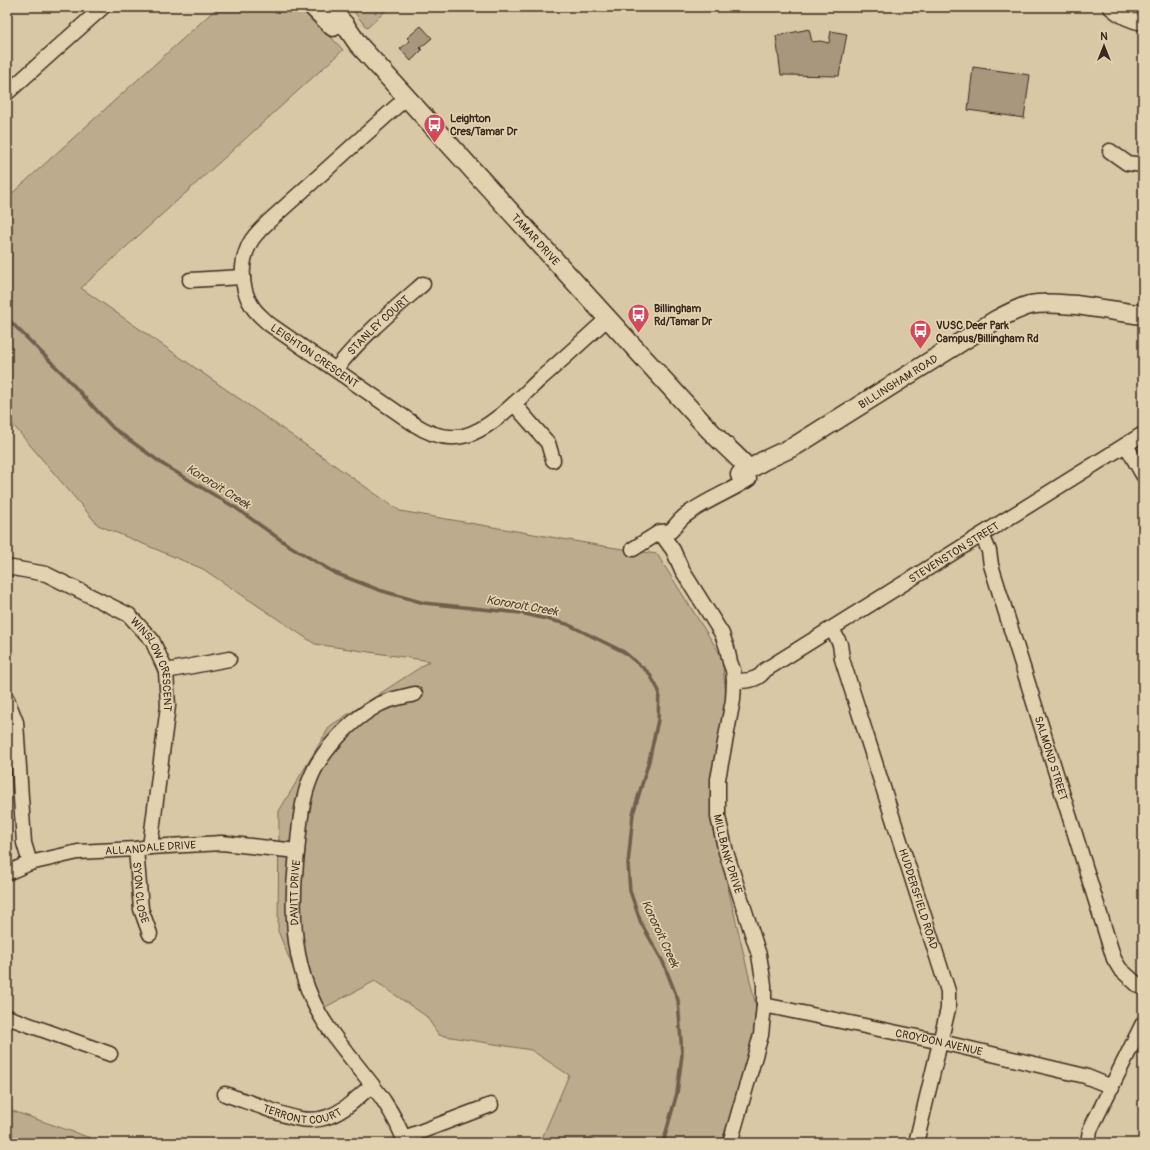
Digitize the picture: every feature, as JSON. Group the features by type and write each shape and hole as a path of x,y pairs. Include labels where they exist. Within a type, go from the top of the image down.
{"street":[{"path":"7,93 103,7"},
{"name":"TAMAR DRIVE","path":"313,7 339,32 358,44"},
{"name":"TAMAR DRIVE","path":"328,7 345,25 358,44 713,434 735,454 746,474"},
{"path":"1110,7 1132,21 1143,23"},
{"name":"LEIGHTON CRESCENT","path":"407,97 257,233 250,243 243,264 242,277 247,296 252,306 260,315 269,324 422,430 442,437 463,436 474,433 485,427 514,404 608,318"},
{"path":"1110,151 1127,163 1143,165"},
{"path":"190,280 242,277"},
{"name":"STANLEY COURT","path":"336,369 350,351 362,339 423,284"},
{"name":"BILLINGHAM ROAD","path":"633,549 657,534 665,521 685,515 712,498 737,487 746,474 795,446 996,320 1018,309 1028,305 1050,303 1143,315"},
{"path":"514,404 548,443 553,460"},
{"name":"STEVENSTON STREET","path":"734,676 765,670 1143,434"},
{"path":"1126,445 1143,475"},
{"name":"MILLBANK DRIVE","path":"657,534 673,550 682,570 722,634 734,676 733,700 718,779 718,818 726,852 759,955 764,985 764,1005 761,1035 730,1143"},
{"name":"SALMOND STREET","path":"976,538 991,566 1114,960 1120,969 1136,978 1139,986 1143,988"},
{"name":"WINSLOW CRESCENT","path":"7,567 46,574 129,615 152,640 166,671 168,706 150,847"},
{"name":"HUDDERSFIELD ROAD","path":"826,632 842,659 948,991 948,1009 916,1143"},
{"path":"166,671 229,660"},
{"name":"DAVITT DRIVE","path":"404,1141 390,1111 324,1022 312,999 306,983 296,940 293,916 293,890 304,798 311,777 318,763 342,732 360,717 378,705 415,694"},
{"path":"7,698 16,722 24,843 30,863"},
{"name":"ALLANDALE DRIVE","path":"7,873 30,863 78,852 222,843 297,851"},
{"name":"SYON CLOSE","path":"136,849 141,909 150,934"},
{"name":"CROYDON AVENUE","path":"764,1005 941,1042 1086,1076 1112,1087"},
{"path":"7,1016 110,1054"},
{"path":"1088,1143 1090,1130 1143,1023"},
{"name":"TERRONT COURT","path":"225,1094 289,1117 319,1120 331,1116 343,1109 372,1085"},
{"path":"404,1141 491,1105"}],"shaded area":[{"path":"218,7 303,7 343,50 81,288 400,511 657,554 722,657 727,705 716,837 756,1006 754,1032 722,1143 540,1143 569,1075 531,1050 439,1035 426,1016 375,981 312,1014 278,931 279,811 330,726 430,661 315,644 203,569 98,525 7,418 7,198"},
{"path":"350,7 390,7 367,28"},
{"path":"7,1109 105,1143 28,1143 7,1136"}],"building":[{"path":"421,26 432,38 420,48 422,50 411,61 400,49 410,41 407,38"},
{"path":"809,29 812,42 820,41 829,43 831,31 847,34 839,76 781,75 776,36"},
{"path":"973,67 1030,75 1024,118 968,110"}],"waterway":[{"name":"Kororoit Creek","path":"7,318 63,374 113,428 164,465 236,508 288,545 335,573 379,590 424,603 521,613 567,624 624,652 649,673 659,691 658,720 649,761 633,814 628,864 630,891 641,923 663,962 678,1000 682,1055 677,1093 663,1143"}],"place":[{"name":"Leighton Cres/Tamar Dr","path":"435,144"},
{"name":"Billingham Rd/Tamar Dr","path":"638,334"},
{"name":"VUSC Deer Park Campus/Billingham Rd","path":"921,350"}]}
